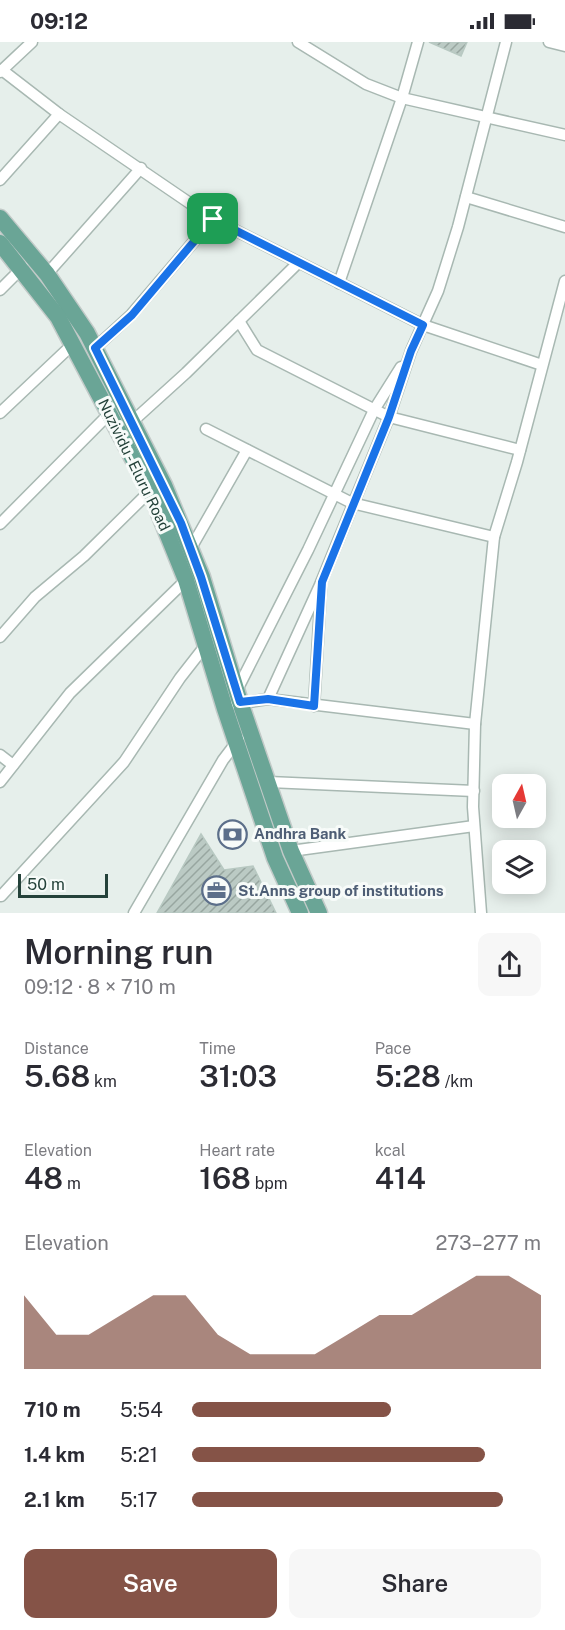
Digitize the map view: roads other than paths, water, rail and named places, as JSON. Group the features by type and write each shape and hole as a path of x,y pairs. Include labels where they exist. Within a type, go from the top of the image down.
{"main road":[{"name":"Nuzividu - Eluru Road","path":"0,218 58,317 150,491 186,580 205,646 234,700"},
{"name":"Nuzividu - Eluru Road","path":"0,243 27,263 47,274 95,348 133,421 169,494 191,548 234,700"},
{"path":"234,700 275,858 300,913"},
{"path":"245,738 269,782 291,851 319,913"}],"street":[{"path":"32,42 1,71 59,114 213,219 423,325 542,365"},
{"path":"298,42 366,84 402,98 565,135"},
{"path":"339,283 402,98 418,42"},
{"path":"268,699 322,582 352,503 389,417 411,351 438,291 488,118 506,42"},
{"path":"549,42 565,46"},
{"path":"0,180 59,114"},
{"path":"47,274 141,168"},
{"path":"466,197 565,226"},
{"path":"95,348 132,315 213,219"},
{"path":"0,290 27,263"},
{"path":"133,421 298,263"},
{"path":"481,913 474,826 475,724 494,537 520,450 565,281"},
{"path":"239,321 257,350 389,417 520,450"},
{"path":"0,413 72,345"},
{"path":"411,351 374,410 234,700 268,699 475,724"},
{"path":"0,524 110,413"},
{"path":"206,429 352,503 494,537"},
{"path":"191,548 247,450"},
{"path":"0,637 35,597 84,556 150,491"},
{"path":"0,782 70,693 186,580"},
{"path":"314,706 322,582"},
{"path":"1,896 124,762 180,678 205,646"},
{"path":"134,913 245,738"},
{"path":"0,755 13,765"},
{"path":"269,782 474,790"},
{"path":"291,851 474,826"}],"place":[{"name":"Andhra Bank","path":"233,834"},
{"name":"St.Anns group of institutions","path":"217,891"}]}
